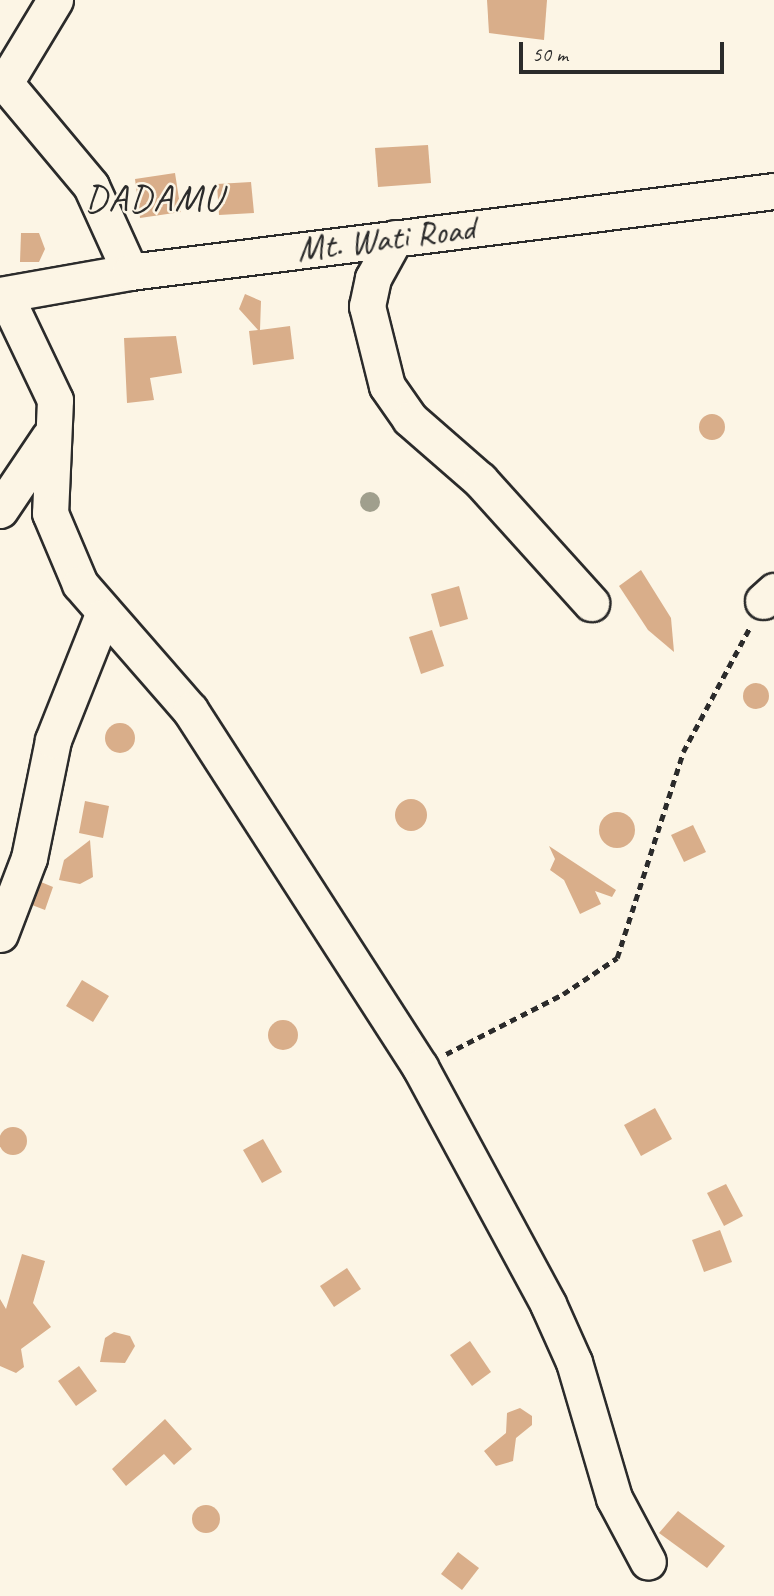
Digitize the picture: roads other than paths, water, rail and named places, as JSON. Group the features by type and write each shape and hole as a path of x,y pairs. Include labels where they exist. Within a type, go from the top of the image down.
{"street":[{"path":"55,0 3,77 91,186 130,272"},
{"name":"Mt. Wati Road","path":"2,295 130,272 774,191"},
{"path":"395,237 373,278 368,306 387,386 410,419 480,480 591,603"},
{"path":"2,295 55,400 50,513 80,584 102,617 190,710 420,1067 548,1304 574,1362 614,1497 648,1562"},
{"path":"0,510 52,432"},
{"path":"0,934 29,858 53,740 102,617"}],"district":[{"name":"DADAMU","path":"154,198"}]}
